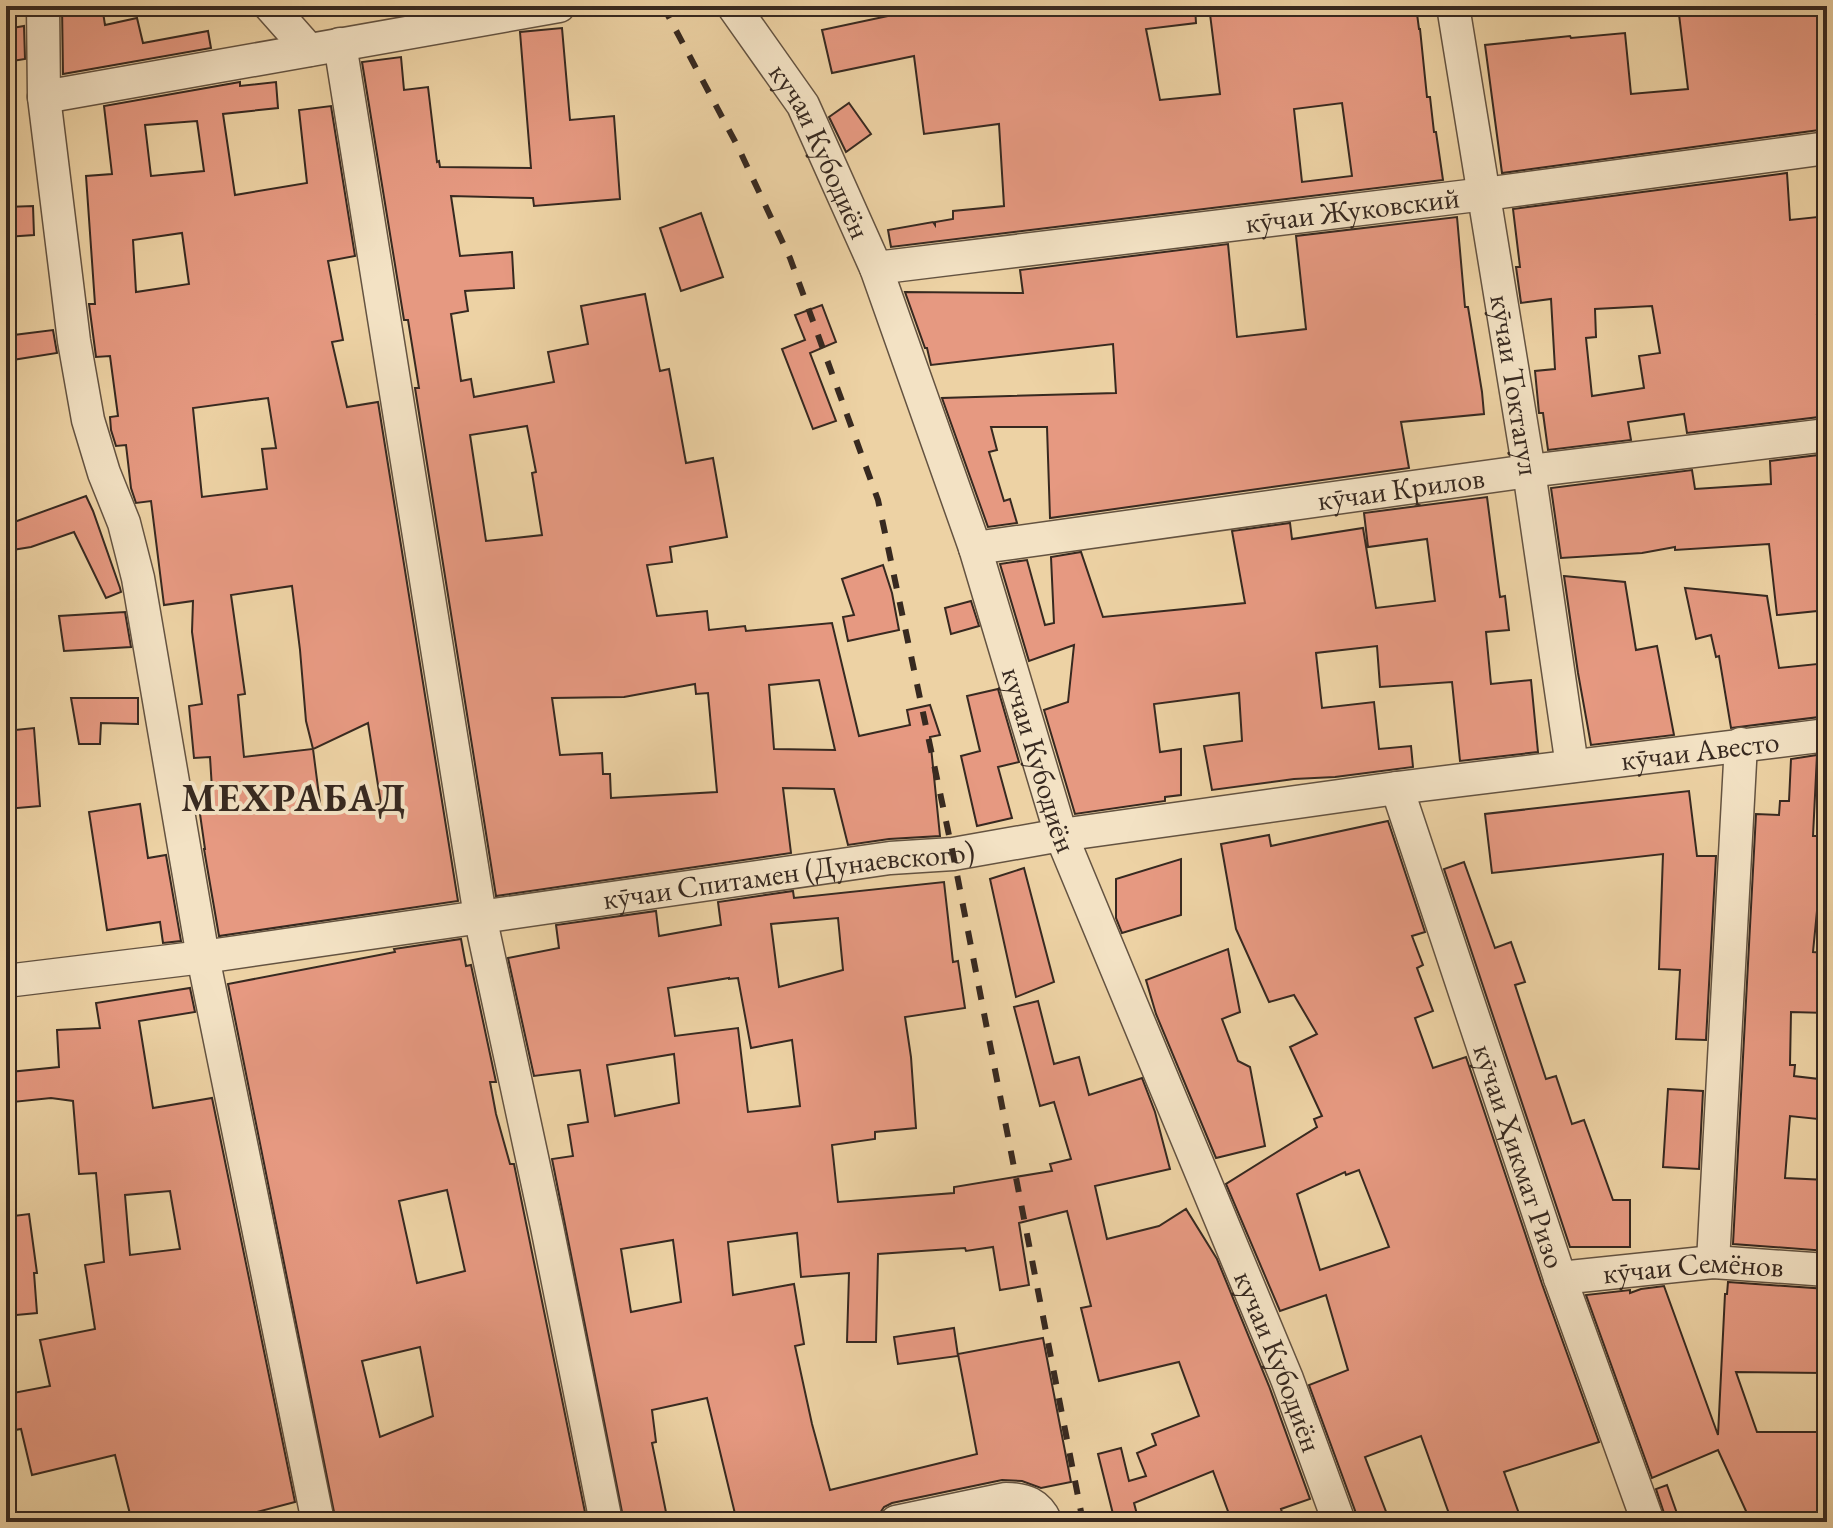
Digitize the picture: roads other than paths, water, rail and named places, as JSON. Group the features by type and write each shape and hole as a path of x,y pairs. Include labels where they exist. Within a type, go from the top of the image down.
{"street":[{"path":"43,6 44,97 74,341 88,420 124,523 138,578 203,957 318,1522"},
{"path":"270,6 324,47 480,916 606,1522"},
{"path":"44,97 559,6"},
{"name":"кучаи Кубодиён","path":"733,6 803,105 876,268 975,548 1061,835 1287,1379 1339,1522"},
{"name":"кӯчаи Токтагул","path":"1453,6 1529,471 1572,766"},
{"name":"кӯчаи Жуковский","path":"876,268 1485,194 1827,148"},
{"name":"кӯчаи Крилов","path":"975,548 1529,471 1827,435"},
{"name":"кӯчаи Авесто","path":"1572,766 1827,735"},
{"path":"1713,1262 1741,744"},
{"name":"кӯчаи Спитамен (Дунаевского)","path":"6,981 203,957 890,858 953,854 1061,835 1572,766"},
{"name":"кӯчаи Ҳикмат Ризо","path":"1397,788 1560,1278 1648,1522"},
{"name":"кӯчаи Семёнов","path":"1560,1278 1713,1262 1827,1270"},
{"path":"896,1522 1006,1499 1022,1499 1035,1506 1046,1522"}],"railway":[{"path":"663,6 738,147 790,258 878,500 953,854 1083,1522"}],"district":[{"name":"МЕХРАБАД","path":"294,798"}]}
